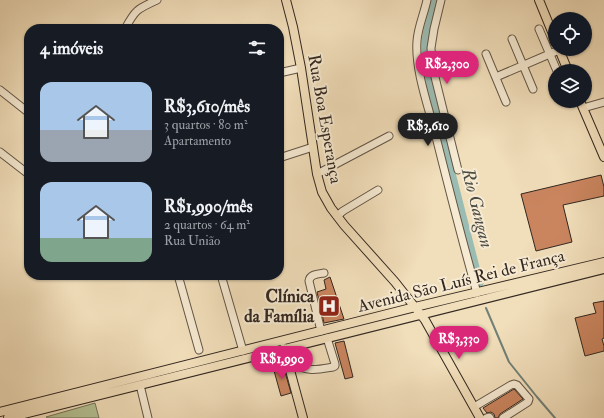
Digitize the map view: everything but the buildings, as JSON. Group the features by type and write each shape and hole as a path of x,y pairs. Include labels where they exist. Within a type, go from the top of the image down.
{"main road":[{"name":"Rua Boa Esperança","path":"286,0 301,68 317,174 322,192 337,216 395,282 425,320 480,418"},
{"path":"539,0 548,22"},
{"path":"584,108 604,157"},
{"name":"Avenida São Luís Rei de França","path":"8,418 285,350 477,292 604,262"},
{"name":"Avenida São Luís Rei de França","path":"0,412 321,331 418,311 604,269"},
{"path":"285,350 304,418"}],"street":[{"path":"128,24 138,9 157,0"},
{"path":"427,0 418,32 417,42 419,68 439,152 477,292"},
{"path":"441,0 431,48 432,65 458,170"},
{"path":"539,29 548,49"},
{"path":"512,39 533,89"},
{"path":"486,54 506,102"},
{"path":"496,77 548,55"},
{"path":"284,72 301,68"},
{"path":"0,90 24,109"},
{"path":"592,103 604,102"},
{"path":"317,174 389,136"},
{"path":"284,156 313,147"},
{"path":"0,152 24,171"},
{"path":"337,216 342,211 378,190"},
{"path":"321,331 309,278 312,275 324,273"},
{"path":"179,280 199,350"},
{"path":"222,280 243,351"},
{"path":"285,350 297,364 303,368 313,370 333,367 335,364 327,338"},
{"path":"140,385 148,418"},
{"path":"474,407 511,385 517,385 529,401 503,418"},
{"path":"486,418 490,418"}],"green space":[{"path":"95,403 99,418 46,417"}],"waterway":[{"name":"Rio Gangan","path":"435,0 426,37 426,64 430,86 480,283"},
{"name":"Rio Gangan","path":"486,308 509,362 555,418"}],"place":[{"name":"Clínica da Família","path":"329,306"}]}
